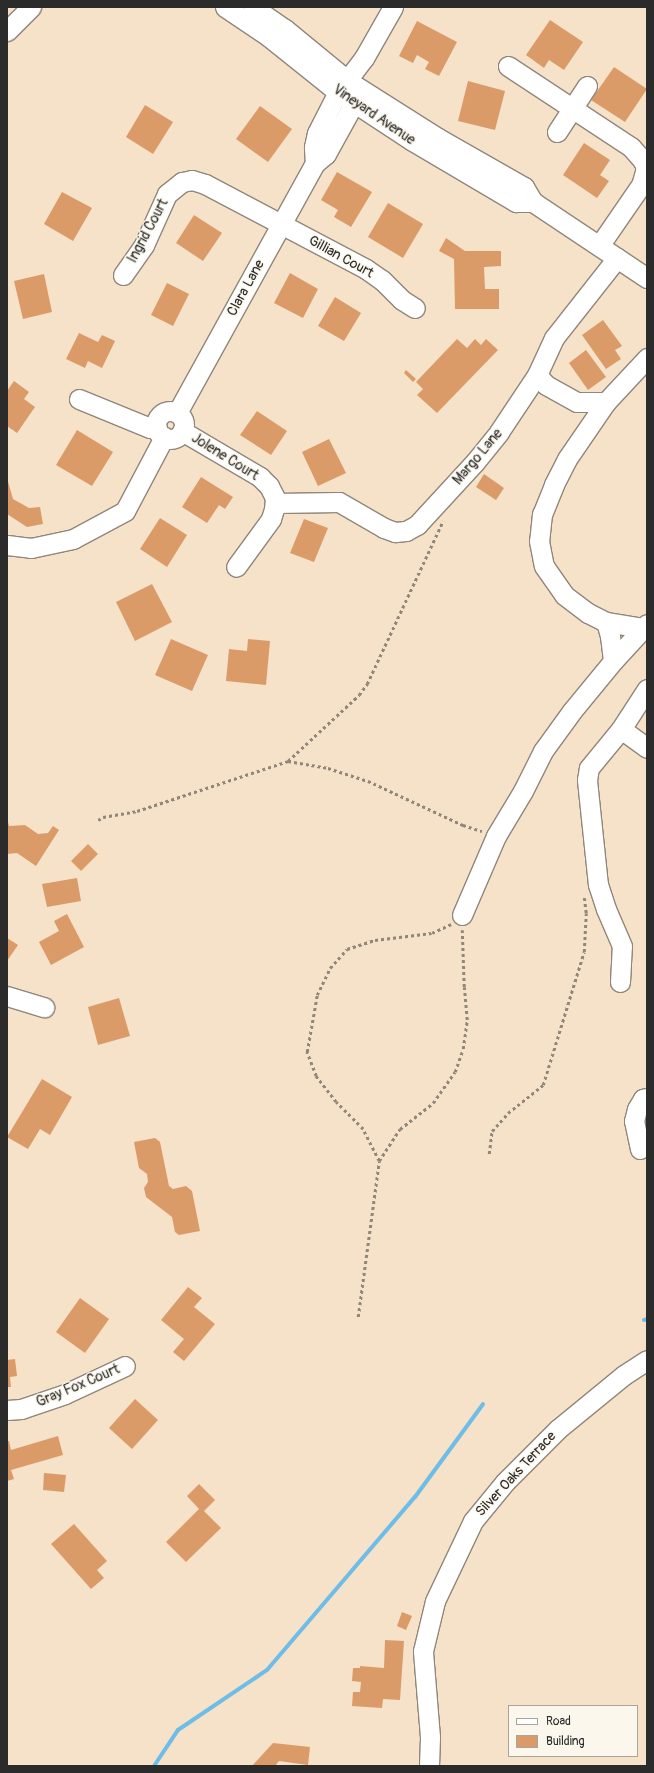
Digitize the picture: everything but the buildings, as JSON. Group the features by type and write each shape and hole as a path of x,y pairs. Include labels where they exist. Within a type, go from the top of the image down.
{"street":[{"path":"7,31 31,7"},
{"name":"Vineyard Avenue","path":"225,7 343,86 524,187 533,202 647,278"},
{"name":"Vineyard Avenue","path":"253,7 285,29 343,86"},
{"name":"Clara Lane","path":"315,163 314,147 317,133 343,86 354,69 364,58 393,7"},
{"path":"508,66 631,147 638,154 646,168 641,185 599,246"},
{"path":"343,86 354,103"},
{"path":"557,132 587,86"},
{"name":"Vineyard Avenue","path":"354,103 411,140 516,202 533,202"},
{"name":"Clara Lane","path":"177,413 315,163 326,154 354,103"},
{"name":"Ingrid Court","path":"123,275 144,245 167,194 182,182 192,180 205,184 282,224"},
{"name":"Gillian Court","path":"282,224 366,269 382,280 402,300 415,308"},
{"name":"Margo Lane","path":"275,503 338,502 384,528 395,532 406,531 417,525 475,462 499,432 537,375 554,338 617,258"},
{"path":"645,626 606,622 588,612 564,595 544,566 539,541 542,514 567,459 606,402 647,358"},
{"path":"537,375 546,385 577,402 606,402"},
{"path":"7,545 30,548 73,539 104,524 125,511 160,433 157,419 161,414 170,411 177,413 183,421 182,431 175,438 160,433 78,399"},
{"name":"Jolene Court","path":"182,431 260,477 269,486 275,498 275,503"},
{"path":"236,567 271,519 275,503"},
{"path":"606,622 610,636 613,661"},
{"path":"462,915 496,836 523,791 543,751 572,711 613,661 645,626"},
{"path":"620,982 622,946 606,909 598,885 587,780 589,768 620,729 647,689"},
{"path":"620,729 647,748"},
{"path":"7,996 44,1007"},
{"path":"640,1150 634,1121 637,1109 643,1100 647,1098"},
{"name":"Silver Oaks Terrace","path":"429,1766 430,1737 423,1651 435,1601 473,1521 505,1482 558,1429 624,1375 647,1360"},
{"name":"Gray Fox Court","path":"7,1410 21,1409 66,1394 125,1366"}],"path":[{"path":"98,820 103,817 137,811 288,761 359,695 367,684 445,517"},
{"path":"288,761 328,768 368,781 463,825 496,836"},
{"path":"489,1154 492,1131 508,1113 543,1085 584,952 586,913 584,890"},
{"path":"379,1161 363,1129 336,1102 316,1076 307,1052 317,995 330,968 347,949 375,940 432,933 449,925 462,915"},
{"path":"358,1317 379,1161 400,1129 433,1103 455,1072 463,1049 467,1020 462,949 462,915"}],"waterway":[{"path":"154,1766 178,1730 267,1670 415,1497 483,1404"}]}
